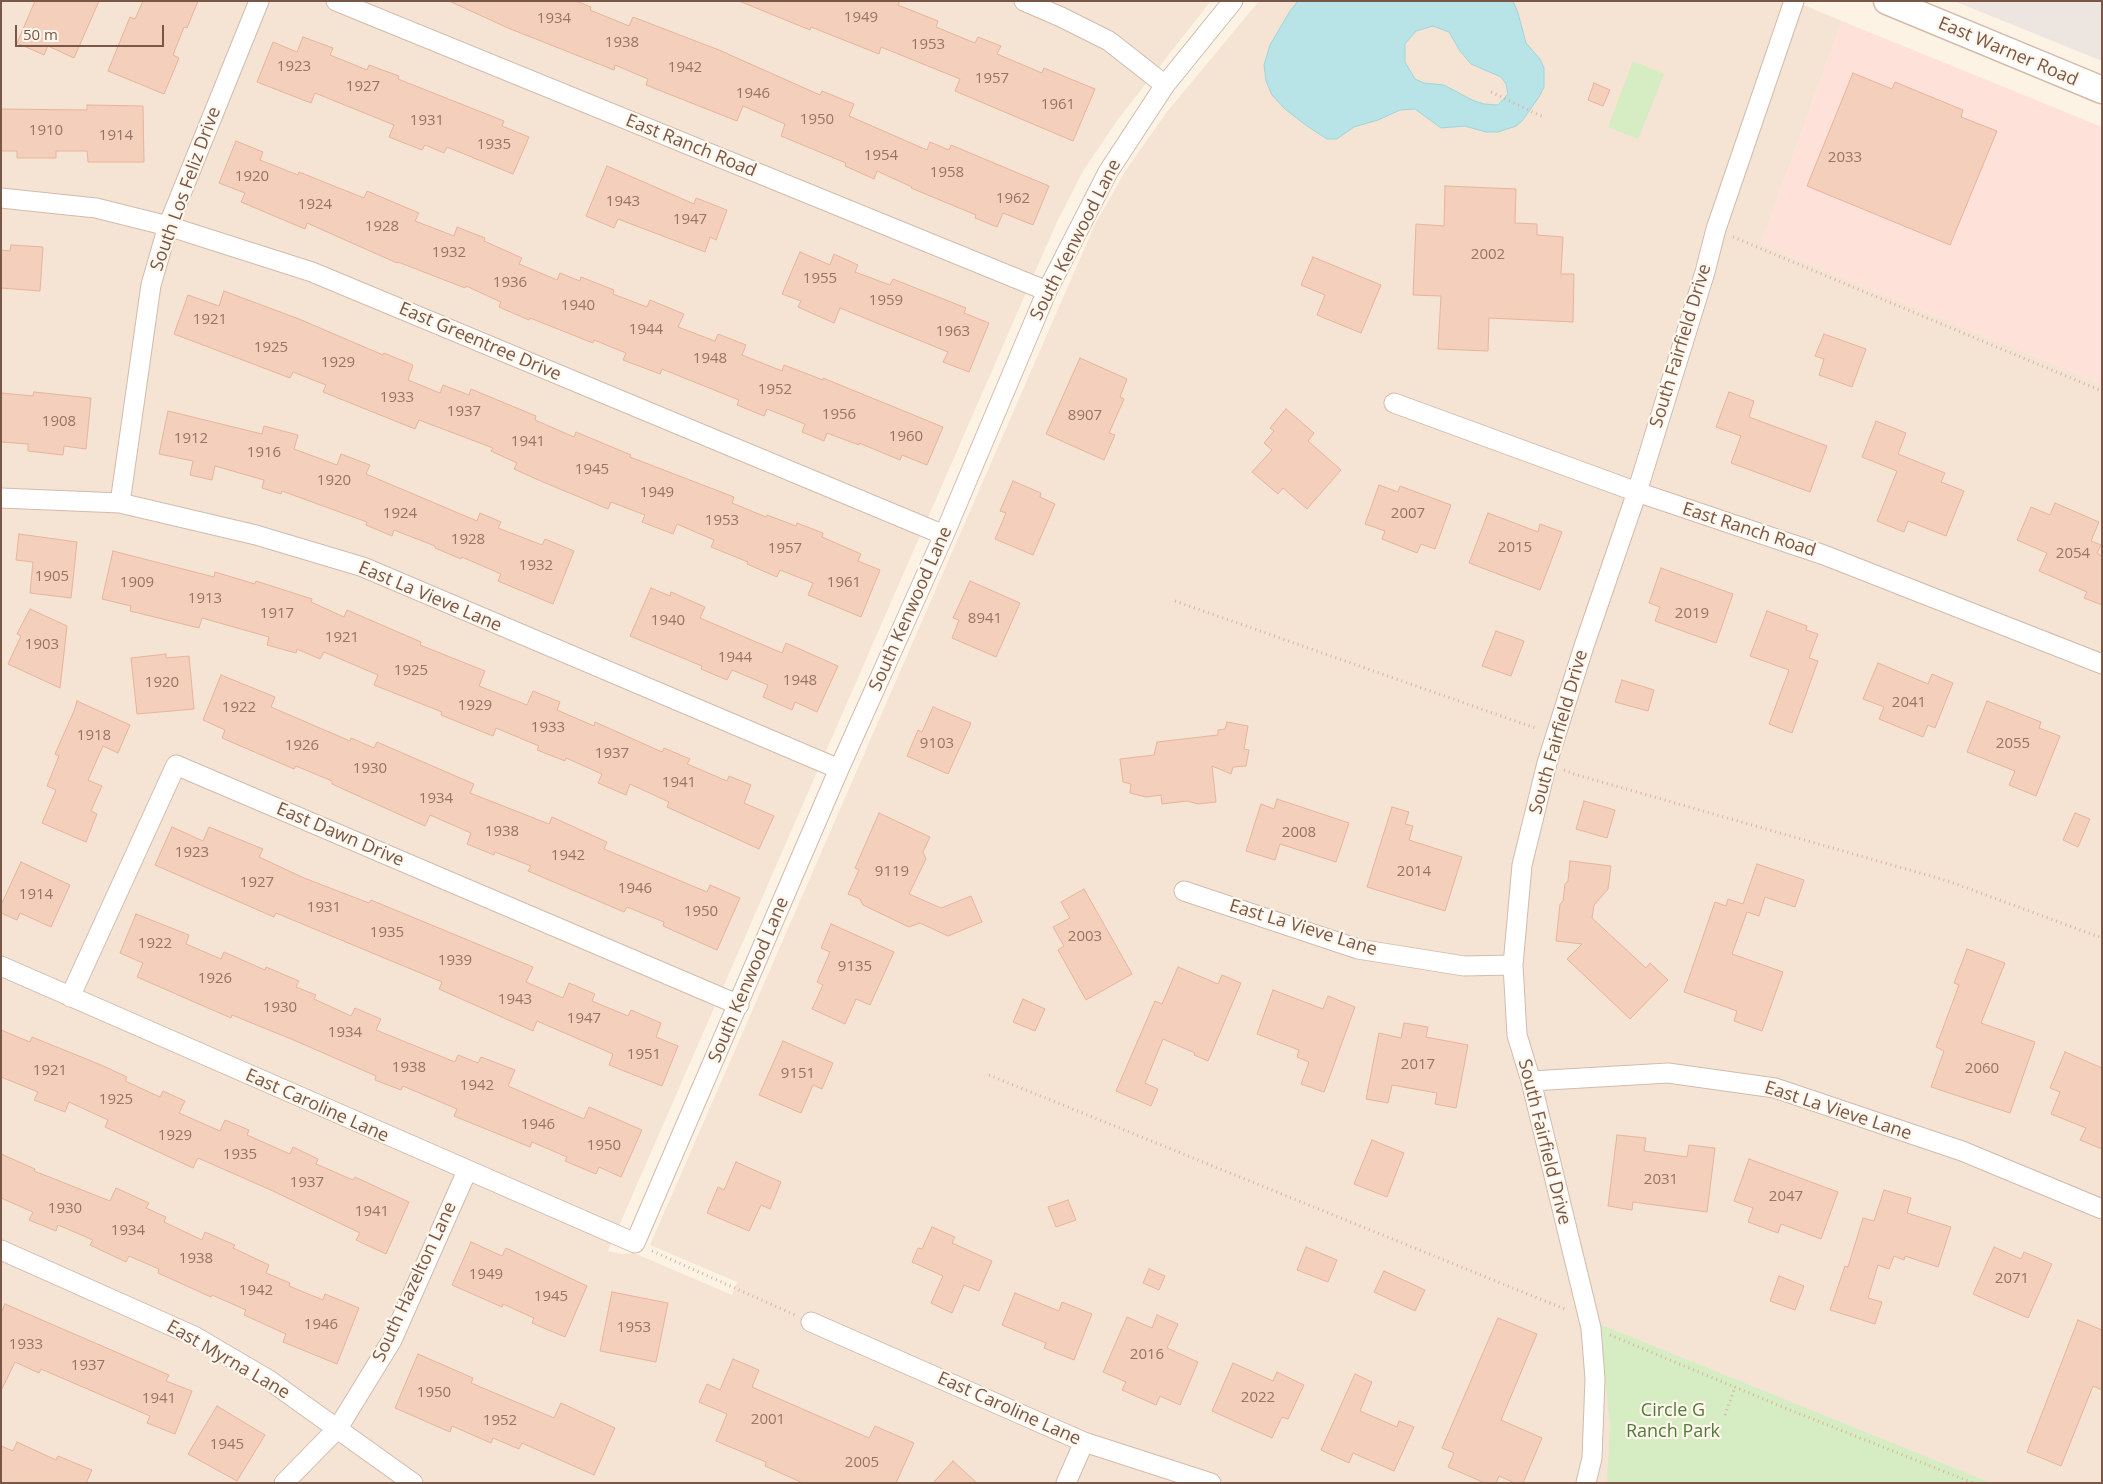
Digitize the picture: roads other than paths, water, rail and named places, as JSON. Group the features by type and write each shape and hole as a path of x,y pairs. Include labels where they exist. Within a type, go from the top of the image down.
{"main road":[{"name":"East Warner Road","path":"1887,1 2102,90"}],"street":[{"name":"South Los Feliz Drive","path":"120,503 151,285 168,226 259,1"},
{"name":"East Ranch Road","path":"336,1 1047,292"},
{"path":"1024,1 1062,17 1109,41 1165,85"},
{"name":"South Kenwood Lane","path":"634,1243 739,1005 839,769 944,535 1047,292 1108,172 1165,85 1233,1"},
{"name":"South Fairfield Drive","path":"1586,1483 1592,1458 1595,1379 1589,1323 1531,1081 1516,1035 1513,965 1522,866 1547,763 1636,492 1705,272 1716,229 1794,1"},
{"name":"East Greentree Drive","path":"1,198 96,208 168,226 312,272 944,535"},
{"name":"East Ranch Road","path":"1394,403 1636,492 1824,554 2102,664"},
{"name":"East La Vieve Lane","path":"1,498 120,503 256,535 363,568 839,769"},
{"name":"East Dawn Drive","path":"70,997 176,765 739,1005"},
{"name":"East La Vieve Lane","path":"1184,891 1358,949 1464,966 1513,965"},
{"name":"East Caroline Lane","path":"1,966 634,1243"},
{"name":"East La Vieve Lane","path":"1531,1081 1668,1073 1775,1088 1962,1151 2102,1209"},
{"name":"South Hazelton Lane","path":"284,1483 338,1428 392,1340 467,1171"},
{"name":"East Myrna Lane","path":"1,1250 194,1336 269,1380 413,1483"},
{"name":"East Caroline Lane","path":"812,1322 1084,1442 1211,1483"},
{"path":"1066,1483 1084,1442"}],"water":[{"path":"1298,1 1513,1 1526,43 1540,59 1544,68 1544,87 1522,121 1516,126 1498,132 1486,132 1465,126 1441,128 1415,109 1400,110 1378,120 1354,127 1337,139 1327,139 1285,109 1272,95 1266,81 1264,65 1270,45","holes":["1433,26 1449,32 1460,51 1471,64 1501,77 1506,84 1508,94 1498,105 1484,104 1472,100 1444,85 1424,83 1415,79 1405,62 1405,44 1416,31"]}],"park label":[{"name":"Circle G Ranch Park","path":"1673,1421"}]}
